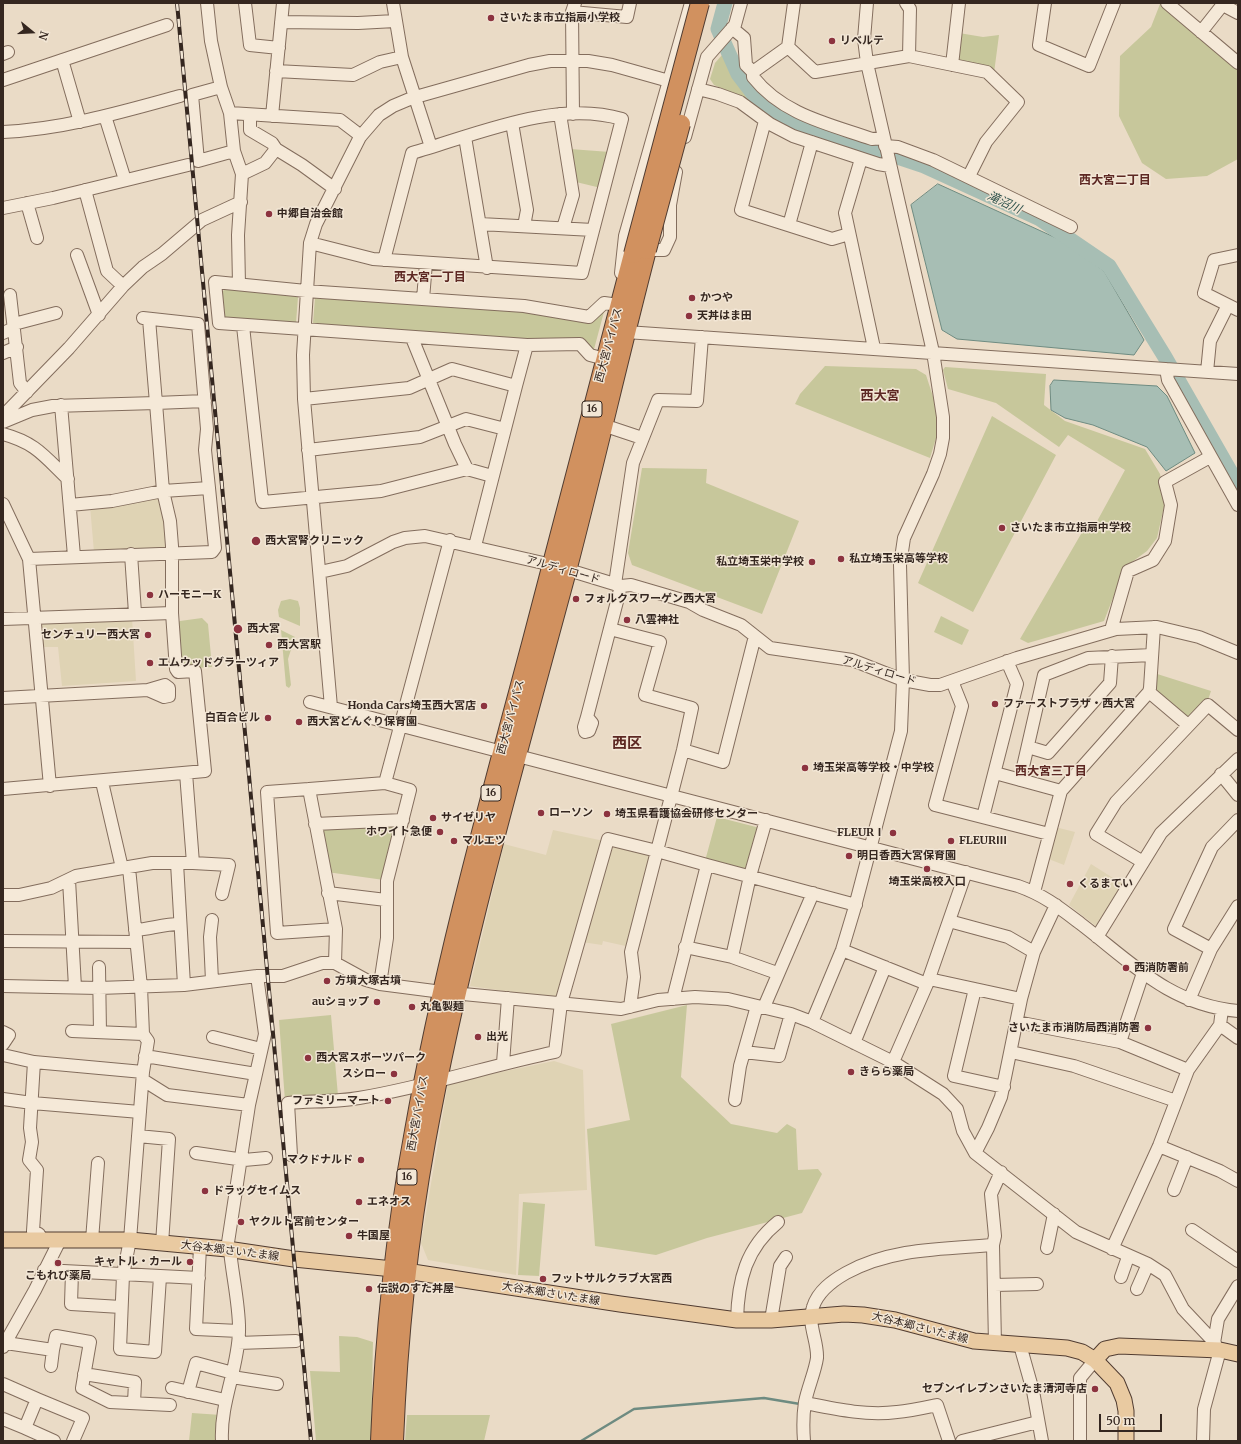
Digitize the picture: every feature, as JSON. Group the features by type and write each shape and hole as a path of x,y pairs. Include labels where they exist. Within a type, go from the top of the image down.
{"highway":[{"name":"西大宮バイパス","path":"380,1441 382,1393 400,1270 426,1145 430,1083 449,993 509,753 560,568 603,425 626,332 640,252 700,3"},
{"name":"西大宮バイパス","path":"560,568 605,358 621,297 640,252 712,3"},
{"name":"西大宮バイパス","path":"394,1441 400,1270"}],"main road":[{"name":"大谷本郷さいたま線","path":"3,1240 130,1240 228,1249 294,1259 400,1270 620,1304 737,1320 771,1320 844,1314 879,1317 974,1341 1020,1346 1067,1348 1082,1352 1095,1360 1117,1383 1124,1400 1126,1441"},
{"path":"1095,1360 1105,1349 1119,1346 1216,1348 1238,1354"}],"street":[{"path":"207,3 211,41 221,87 230,113 234,151 242,174 242,202 238,235 239,284"},
{"path":"245,3 250,45 279,48"},
{"path":"272,116 283,3"},
{"path":"393,3 402,57 431,147"},
{"path":"572,114 571,60 574,8 627,17 630,3"},
{"path":"605,358 590,355 580,344 527,345 243,326 220,323 215,282 306,291 524,306 589,317 604,303 621,297 620,280 625,236 690,3"},
{"path":"640,252 664,250 669,242 670,205 680,154 707,57 736,25 740,3"},
{"path":"753,72 788,47 794,3"},
{"path":"812,1022 842,950 856,904 901,731 903,680 900,565 901,550 904,538 933,474 943,438 943,417 933,352 867,63 864,39 867,3"},
{"path":"906,3 910,9 909,56"},
{"path":"952,65 959,3"},
{"path":"1045,3 1039,45 1089,66 1114,3"},
{"path":"1166,3 1238,62"},
{"path":"1201,32 1223,4 1238,13"},
{"path":"281,22 358,23 395,21"},
{"path":"3,80 167,25"},
{"path":"732,28 744,38 746,65 753,72 753,77 774,99 791,110 885,145 898,147 933,160 969,176 1071,227"},
{"path":"788,47 815,72 909,56 987,72 1018,102 986,142 969,176"},
{"path":"276,71 353,75 380,62 402,57"},
{"path":"62,60 80,122"},
{"path":"331,706 302,367 306,291 310,243 316,224 361,136 379,115 393,106 414,97 529,65 571,60 612,65 669,81"},
{"path":"221,87 192,95 198,161 234,151"},
{"path":"698,89 740,102 765,121 793,136 861,158 890,164"},
{"path":"3,132 36,130 80,122 180,96"},
{"path":"230,113 340,120 361,136"},
{"path":"560,114 573,195 563,228"},
{"path":"310,243 374,259 384,260 487,268 582,274 622,119 606,114 560,114 512,123 412,153 384,260"},
{"path":"250,115 250,130 272,143 276,149 302,165 335,189"},
{"path":"105,116 124,180"},
{"path":"765,121 741,210 832,239 849,234"},
{"path":"512,123 527,210 524,226"},
{"path":"466,137 487,268"},
{"path":"788,225 812,142"},
{"path":"651,146 680,154"},
{"path":"242,174 265,163 276,149"},
{"path":"861,158 845,213 874,348"},
{"path":"3,208 188,165"},
{"path":"85,190 107,271 123,286"},
{"path":"3,416 99,315 123,286 143,267 162,254 202,220 242,202"},
{"path":"27,203 37,238"},
{"path":"480,224 593,230"},
{"path":"77,255 99,315"},
{"path":"1207,372 1210,340 1233,308 1204,293 1214,260 1238,255"},
{"path":"422,299 426,263"},
{"path":"10,296 10,328 17,347 20,383 27,392"},
{"path":"10,328 56,313"},
{"path":"3,698 148,690 165,685 176,669 172,613 173,554 170,521 164,491 156,403 146,319 198,324 207,429 205,450 215,548 212,552 173,554 74,556 29,559"},
{"path":"243,326 263,502 381,491 467,469 492,476"},
{"path":"626,332 1238,374"},
{"path":"587,717 610,629 618,585 633,463 658,400 697,401 702,337"},
{"path":"412,338 448,427 467,469"},
{"path":"475,546 527,345"},
{"path":"3,353 17,347"},
{"path":"304,399 409,388 452,369 516,386"},
{"path":"1170,369 1168,380 1238,505"},
{"path":"3,422 32,410 61,405 205,401"},
{"path":"61,405 74,556"},
{"path":"308,450 420,437 466,419 505,429"},
{"path":"603,425 642,438"},
{"path":"3,434 21,438 32,444 68,479"},
{"path":"1111,630 1128,571 1153,560 1165,541 1172,505 1165,482 1210,457"},
{"path":"70,506 112,501 164,491 209,488"},
{"path":"3,504 29,559 43,696 50,786"},
{"name":"アルディロード","path":"320,572 347,566 393,542 406,538 425,536 450,540 560,568 618,585 631,585 689,602 703,610 741,625 770,648 852,660 903,680 930,685 940,685 1007,661 1111,630 1154,627 1198,638 1238,653"},
{"path":"385,783 450,540"},
{"path":"131,554 135,613"},
{"path":"3,619 135,613 172,613"},
{"path":"1034,892 1061,791 1149,692 1154,627"},
{"path":"610,629 660,642 645,695 692,708 672,795 631,952 634,977 630,1007"},
{"path":"683,750 723,762 755,636"},
{"path":"1020,780 1044,675 1088,658 1152,655"},
{"path":"1028,746 1048,752 1110,683 1112,656"},
{"path":"983,817 1017,684 1007,661"},
{"path":"3,789 102,782 205,772 195,671 178,672 176,669"},
{"path":"952,681 962,706 935,805 1049,834"},
{"path":"1149,692 1188,725"},
{"path":"310,702 401,724 871,847 1034,892 1056,905 1167,990 1189,1000 1222,1009 1238,1011"},
{"path":"1143,862 1096,834 1116,802 1208,705 1238,730"},
{"path":"1097,936 1161,833 1238,758"},
{"path":"186,773 193,863"},
{"path":"994,773 1061,791"},
{"path":"1221,774 1238,795"},
{"path":"102,782 125,868 141,987 143,1034 148,1041 143,1076 130,1240 123,1275 120,1349 155,1352 160,1277"},
{"path":"336,929 277,934 267,792 385,783 410,790 387,881 387,938 380,984"},
{"path":"309,789 336,929 335,963"},
{"path":"315,824 403,820"},
{"path":"732,957 750,876 766,820"},
{"path":"1211,949 1174,929 1212,847 1238,820"},
{"path":"291,1154 288,1103 357,1098 430,1083 503,1063 555,1052 561,1003 608,839 856,904"},
{"path":"3,893 19,895 51,888 76,876 152,863 193,863 229,865 222,894"},
{"path":"177,863 184,985"},
{"path":"673,999 707,865"},
{"path":"893,1062 928,981 966,872"},
{"path":"69,880 75,987"},
{"path":"328,893 386,900"},
{"path":"735,1100 744,1052 761,1006 813,893"},
{"path":"975,1153 988,1128 1004,1087 1021,999 1034,952 1056,905"},
{"path":"1189,1000 1211,949 1238,906"},
{"path":"212,920 210,937 212,981"},
{"path":"949,922 1008,937 1034,952"},
{"path":"3,941 73,943 135,936 167,924 180,924"},
{"path":"685,947 732,957 777,973"},
{"path":"842,950 885,967 928,981 1021,999"},
{"path":"3,986 99,988 184,985 257,976 283,976 322,963 335,963 361,978 380,984 449,993 621,1009 658,1000 695,997 714,998 761,1006 790,1014 812,1022 893,1062 943,1094 957,1109 963,1131 975,1153 1076,1232 1112,1250 1148,1264 1165,1275 1183,1309 1216,1348"},
{"path":"99,967 100,1032"},
{"path":"854,1043 885,967"},
{"path":"1120,1042 1143,973"},
{"path":"222,1441 225,1400 232,1375 238,1337 228,1249 249,1105 265,1034 257,976"},
{"path":"975,989 954,1076 1004,1087"},
{"path":"503,1063 508,998"},
{"path":"1112,1250 1159,1146 1188,1070 1220,1025 1222,1009"},
{"path":"744,1052 779,1056 790,1014"},
{"path":"1017,1022 1120,1042 1188,1070"},
{"path":"1220,1025 1238,1038"},
{"path":"72,1031 143,1034"},
{"path":"3,1032 9,1035 3,1044"},
{"path":"213,1037 261,1049"},
{"path":"1011,1052 1074,1066 1176,1101"},
{"path":"3,1056 34,1062 143,1076 167,1095 249,1105"},
{"path":"145,1056 256,1074"},
{"path":"34,1062 30,1128 32,1142 29,1160 37,1170 33,1231 39,1234 41,1240"},
{"path":"3,1099 32,1103 140,1112"},
{"path":"138,1136 169,1139 162,1244"},
{"path":"1159,1146 1220,1171 1238,1182"},
{"path":"196,1153 241,1159 266,1158"},
{"path":"1174,1190 1187,1157"},
{"path":"92,1240 98,1163"},
{"path":"995,1344 993,1245 995,1236 991,1194 1001,1172"},
{"path":"1047,1248 1054,1214"},
{"path":"737,1320 737,1295 742,1274 751,1254 766,1232 778,1222"},
{"path":"1192,1230 1238,1260"},
{"path":"53,1350 4,1346 60,1240"},
{"path":"804,1441 803,1422 805,1403 817,1357 811,1316 814,1306 823,1289 837,1278 881,1257 906,1252 993,1245"},
{"path":"200,1247 196,1329 238,1337 296,1341"},
{"path":"1121,1277 1128,1256"},
{"path":"771,1320 780,1266 786,1257"},
{"path":"1137,1289 1148,1264"},
{"path":"44,1270 199,1278"},
{"path":"72,1272 71,1304 122,1307"},
{"path":"994,1285 1037,1284"},
{"path":"1203,1441 1204,1409 1216,1348 1218,1319 1238,1286"},
{"path":"51,1366 56,1336 90,1342 82,1388 110,1402 170,1405"},
{"path":"1020,1346 1033,1391 1042,1441"},
{"path":"1080,1441 1080,1378 1095,1360"},
{"path":"188,1392 196,1363 232,1375 277,1384"},
{"path":"84,1374 135,1382 134,1403"},
{"path":"3,1384 83,1418 74,1441"},
{"path":"172,1388 225,1400"},
{"path":"25,1428 37,1398"},
{"path":"805,1403 846,1411 871,1413 896,1412 936,1405 949,1441"},
{"path":"3,1419 54,1441"},
{"path":"962,1441 1038,1422"}],"shaded area":[{"path":"938,184 1065,242 1104,271 1144,340 1134,355 957,339 942,330 911,205"},
{"path":"1054,380 1157,386 1167,396 1195,453 1166,471 1147,447 1093,425 1065,418 1051,410 1050,386"},
{"path":"160,496 171,548 94,552 90,506"},
{"path":"132,618 136,681 62,686 58,647 42,647 41,625 44,622"},
{"path":"1055,827 1075,832 1064,865 1046,858"},
{"path":"553,830 604,841 558,999 470,986 504,844 546,855"},
{"path":"610,843 654,855 630,947 603,941 602,945 582,942"},
{"path":"1091,864 1124,885 1097,927 1069,905"},
{"path":"554,1061 583,1070 587,1190 519,1194 516,1275 428,1260 421,1243 448,1083"}],"green space":[{"path":"1160,4 1238,68 1238,159 1207,176 1166,179 1142,163 1119,116 1120,56 1151,27"},
{"path":"959,33 983,37 999,35 994,73 958,62"},
{"path":"722,55 751,101 714,85 710,79 715,63"},
{"path":"570,149 610,152 601,188 576,182"},
{"path":"225,289 295,293 298,297 296,323 222,317 221,293"},
{"path":"315,298 527,310 589,321 605,308 593,353 582,339 525,339 317,327 313,323"},
{"path":"825,366 916,369 926,375 937,409 937,435 930,458 795,404 800,394"},
{"path":"945,367 1046,374 1044,405 1065,421 1145,449 1160,474 1165,502 1157,538 1147,551 1125,567 1104,621 1028,643 1020,639 1088,522 1095,525 1125,470 1068,435 1059,447 996,403 948,389 943,370"},
{"path":"992,416 1056,455 973,612 918,583"},
{"path":"642,468 707,469 706,483 799,521 762,614 632,565 628,553"},
{"path":"290,599 298,601 300,608 300,626 279,617 278,610 281,601"},
{"path":"941,616 969,630 962,645 934,632"},
{"path":"202,618 208,624 212,667 181,669 176,624 180,621"},
{"path":"281,630 295,637 288,659 291,685 289,688 286,686"},
{"path":"1154,673 1211,691 1207,703 1191,720 1155,694"},
{"path":"717,817 760,828 748,872 705,861"},
{"path":"398,823 384,880 327,872 322,825"},
{"path":"687,1005 681,1077 731,1124 777,1133 787,1124 796,1129 798,1170 818,1169 822,1174 802,1213 707,1238 656,1255 595,1246 587,1129 630,1120 611,1024"},
{"name":"西大宮スポーツパーク","path":"331,1015 338,1096 285,1101 279,1020"},
{"path":"523,1202 545,1204 539,1276 518,1275"},
{"path":"339,1336 357,1337 373,1342 371,1441 316,1441 310,1371 340,1372"},
{"path":"192,1413 221,1415 218,1441 189,1441"},
{"path":"407,1415 490,1415 484,1441 405,1441"}],"waterway":[{"name":"滝沼川","path":"725,3 718,29 738,74 757,99 777,114 795,123 924,166 1040,219 1109,266 1165,357 1238,485"},
{"path":"581,1441 634,1409 764,1398 800,1404"}],"railway":[{"path":"177,3 311,1441"}],"place":[{"name":"さいたま市立指扇小学校","path":"491,18"},
{"name":"リベルテ","path":"832,41"},
{"name":"中郷自治会館","path":"269,214"},
{"name":"かつや","path":"692,298"},
{"name":"天丼はま田","path":"689,316"},
{"name":"さいたま市立指扇中学校","path":"1002,528"},
{"name":"西大宮腎クリニック","path":"256,541"},
{"name":"私立埼玉栄高等学校","path":"841,559"},
{"name":"私立埼玉栄中学校","path":"812,562"},
{"name":"ハーモニーK","path":"150,595"},
{"name":"フォルクスワーゲン西大宮","path":"576,599"},
{"name":"八雲神社","path":"627,620"},
{"name":"西大宮","path":"238,629"},
{"name":"センチュリー西大宮","path":"148,635"},
{"name":"西大宮駅","path":"269,645"},
{"name":"エムウッドグラーツィア","path":"150,663"},
{"name":"ファーストプラザ・西大宮","path":"995,704"},
{"name":"Honda Cars埼玉西大宮店","path":"484,706"},
{"name":"白百合ビル","path":"268,718"},
{"name":"西大宮どんぐり保育園","path":"299,722"},
{"name":"埼玉栄高等学校・中学校","path":"805,768"},
{"name":"ローソン","path":"541,813"},
{"name":"埼玉県看護協会研修センター","path":"607,814"},
{"name":"サイゼリヤ","path":"433,818"},
{"name":"ホワイト急便","path":"440,832"},
{"name":"FLEURⅠ","path":"893,833"},
{"name":"マルエツ","path":"454,841"},
{"name":"FLEURⅢ","path":"951,841"},
{"name":"明日香西大宮保育園","path":"849,856"},
{"name":"埼玉栄高校入口","path":"927,869"},
{"name":"くるまてい","path":"1070,884"},
{"name":"西消防署前","path":"1126,968"},
{"name":"方墳大塚古墳","path":"327,981"},
{"name":"auショップ","path":"377,1002"},
{"name":"丸亀製麺","path":"412,1007"},
{"name":"さいたま市消防局西消防署","path":"1148,1028"},
{"name":"出光","path":"478,1037"},
{"name":"西大宮スポーツパーク","path":"308,1058"},
{"name":"きらら薬局","path":"851,1072"},
{"name":"スシロー","path":"394,1074"},
{"name":"ファミリーマート","path":"388,1101"},
{"name":"マクドナルド","path":"361,1160"},
{"name":"ドラッグセイムス","path":"205,1191"},
{"name":"エネオス","path":"359,1202"},
{"name":"ヤクルト宮前センター","path":"241,1222"},
{"name":"牛国屋","path":"349,1236"},
{"name":"キャトル・カール","path":"190,1262"},
{"name":"こもれび薬局","path":"58,1263"},
{"name":"フットサルクラブ大宮西","path":"543,1279"},
{"name":"伝説のすた丼屋","path":"369,1289"},
{"name":"セブンイレブンさいたま清河寺店","path":"1095,1389"}],"district":[{"name":"西大宮二丁目","path":"1115,181"},
{"name":"西大宮一丁目","path":"430,278"},
{"name":"西大宮","path":"880,396"},
{"name":"西区","path":"627,744"},
{"name":"西大宮三丁目","path":"1051,772"}]}
